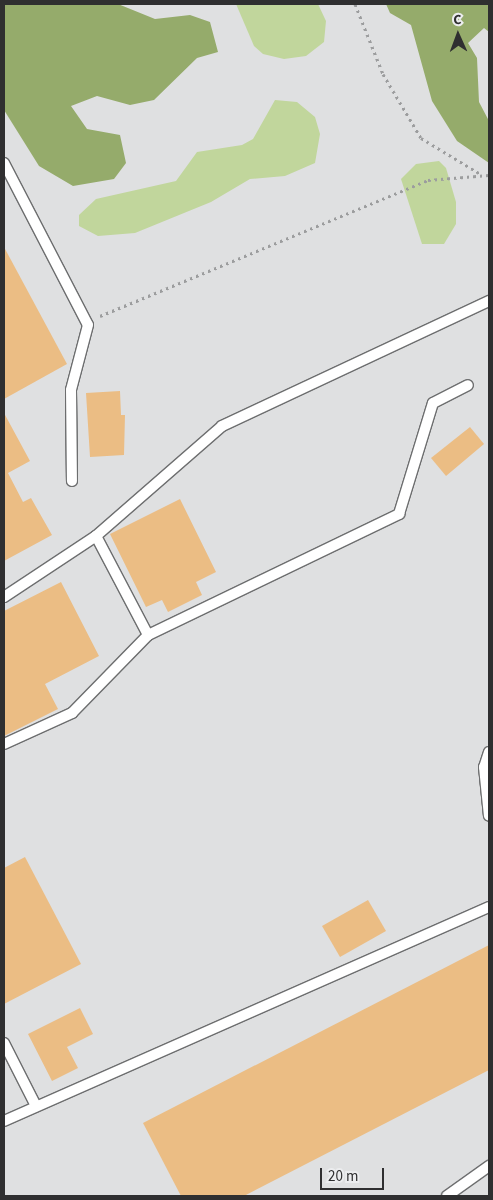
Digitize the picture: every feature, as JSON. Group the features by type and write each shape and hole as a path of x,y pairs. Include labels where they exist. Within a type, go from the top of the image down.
{"lane":[{"path":"4,163 88,325 72,390 72,481"},
{"path":"4,597 96,536 222,426 489,301"},
{"path":"4,744 72,712 148,635 398,514 433,402 468,385"},
{"path":"96,536 148,635"},
{"path":"489,752 484,767 489,816"},
{"path":"4,1121 489,907"},
{"path":"4,1043 36,1106"},
{"path":"447,1196 489,1166"}],"path":[{"path":"355,4 382,74 421,138 484,176"},
{"path":"88,325 105,313 428,180 489,175"}],"green space":[{"path":"4,4 118,4 155,19 190,15 210,22 218,52 197,58 154,100 130,105 97,96 71,106 87,129 120,135 126,163 114,179 73,186 39,166 4,110"},
{"path":"236,4 318,4 326,21 324,42 306,56 284,59 263,54 254,46"},
{"path":"386,4 489,4 489,32 484,28 468,43 477,58 479,102 489,121 489,163 457,141 432,101 411,25 390,13"},
{"path":"275,100 297,102 315,117 320,134 315,163 285,176 250,179 211,202 135,233 98,236 79,226 79,215 96,199 176,181 197,152 242,145 253,139"},
{"path":"439,161 446,168 456,202 456,224 444,244 422,244 401,179 416,164"}],"building":[{"path":"4,247 67,364 4,399"},
{"path":"120,391 121,415 125,415 124,455 90,457 86,393"},
{"path":"4,413 30,461 8,473 23,502 31,498 52,535 4,561"},
{"path":"470,427 484,444 446,476 431,458"},
{"path":"180,499 216,572 196,582 202,595 168,612 162,600 146,607 110,534"},
{"path":"61,582 99,656 45,684 58,709 4,736 4,611"},
{"path":"25,857 81,964 4,1004 4,868"},
{"path":"368,900 386,931 340,957 322,926"},
{"path":"489,945 489,1070 244,1196 181,1196 143,1123"},
{"path":"80,1008 93,1034 67,1047 78,1068 52,1081 28,1034"}]}
